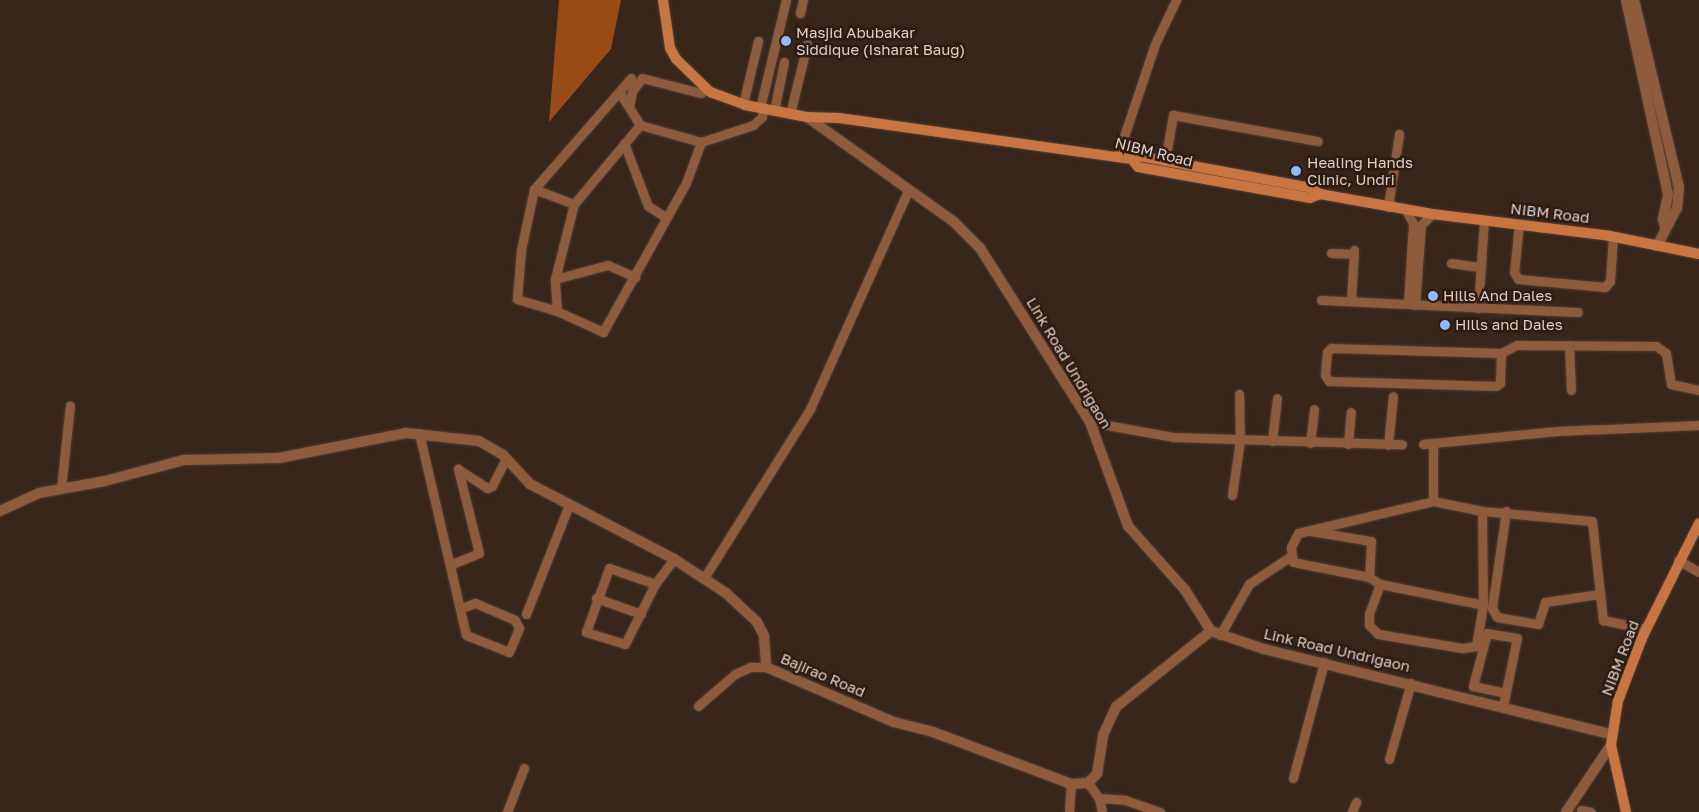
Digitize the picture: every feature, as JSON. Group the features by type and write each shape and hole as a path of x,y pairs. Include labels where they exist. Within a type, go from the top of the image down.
{"main road":[{"name":"NIBM Road","path":"663,0 670,48 676,59 710,92 743,104 807,117 839,118 1132,159 1138,166 1310,198 1320,194 1432,214 1613,236 1699,254"},
{"path":"1132,159 1139,156 1312,188 1320,194"},
{"name":"NIBM Road","path":"1626,812 1610,745 1618,701 1646,629 1678,560 1699,523"}],"street":[{"path":"620,93 640,124 701,142 753,125 762,117 761,108 786,0"},
{"path":"800,13 803,0"},
{"path":"1117,157 1155,44 1176,0"},
{"path":"1626,0 1668,195 1662,218 1665,227"},
{"path":"1634,0 1679,187 1677,208 1670,224 1665,227 1657,246"},
{"path":"743,104 758,41"},
{"path":"790,114 807,44"},
{"path":"774,110 784,62"},
{"path":"631,78 620,93 534,189 521,250 517,299 557,311 603,332 686,183 701,142"},
{"path":"629,107 632,91 642,78 701,93"},
{"path":"1164,161 1173,115 1318,141"},
{"name":"Link Road Undrigaon","path":"807,117 954,222 980,248 1090,422 1128,526 1185,590 1211,635 1611,734"},
{"path":"557,311 555,279 574,204 640,124"},
{"path":"1388,207 1399,134"},
{"path":"624,143 648,206 667,218"},
{"path":"534,189 574,204"},
{"path":"704,578 806,416 909,189"},
{"path":"1406,210 1412,224 1414,262"},
{"path":"1411,305 1414,262 1421,225 1432,214"},
{"path":"1478,308 1484,220"},
{"path":"1519,224 1514,272 1518,279 1605,288 1610,281 1613,236"},
{"path":"1331,253 1354,252 1351,301"},
{"path":"1451,263 1480,267"},
{"path":"555,279 608,265 635,277"},
{"path":"1321,300 1578,312"},
{"path":"1569,345 1571,390"},
{"path":"1501,354 1500,383 1496,386 1329,381 1325,375 1327,352 1331,348 1501,354 1517,346 1569,345 1662,348 1671,384 1699,390"},
{"path":"1232,495 1240,440 1239,394"},
{"path":"1388,444 1392,396"},
{"path":"1272,441 1277,398"},
{"path":"61,488 70,405"},
{"path":"1310,443 1314,409"},
{"path":"1348,444 1351,412"},
{"path":"1090,422 1173,437 1310,443 1402,444"},
{"path":"1432,501 1428,443 1566,431 1699,425"},
{"path":"419,433 452,564 466,635 509,652 519,628 515,620 476,603 462,608"},
{"name":"Bajirao Road","path":"0,511 39,493 106,481 184,460 279,458 386,434 419,433 447,435 492,446 530,484 674,559 726,593 756,622 764,636 766,667 894,722 933,732 1071,784 1088,783"},
{"path":"452,564 479,553 458,469 487,488 492,486 506,459"},
{"path":"1102,812 1099,798 1088,783 1097,774 1103,735 1116,707 1186,651 1211,635 1249,584 1259,574 1291,556 1298,533 1306,530 1432,501 1482,511 1506,511 1592,521 1603,620 1646,629"},
{"path":"526,614 569,505"},
{"path":"1380,584 1369,614 1369,625 1378,634 1469,648 1476,646 1483,605 1482,511"},
{"path":"1506,511 1492,608 1497,617 1538,624 1545,602 1600,594"},
{"path":"1306,530 1371,541 1368,577"},
{"path":"1291,556 1299,565 1368,577 1380,584 1483,605"},
{"path":"655,584 610,567 586,627 588,634 625,644 655,584 674,559"},
{"path":"1678,560 1699,572"},
{"path":"596,598 641,614"},
{"path":"1503,706 1516,638 1487,633 1473,686 1505,693"},
{"path":"1293,778 1324,662"},
{"path":"698,706 734,674 750,667 766,667"},
{"path":"1389,759 1411,683"},
{"path":"1566,812 1610,745"},
{"path":"507,812 524,768"},
{"path":"1069,812 1071,784"},
{"path":"1099,798 1125,800 1160,812"},
{"path":"1352,812 1356,802"},
{"path":"1581,810 1591,812"}],"shaded area":[{"path":"559,0 621,0 611,49 549,122"}],"place":[{"name":"Masjid Abubakar Siddique (Isharat Baug)","path":"786,41"},
{"name":"Healing Hands Clinic, Undri","path":"1296,171"},
{"name":"Hills And Dales","path":"1433,296"},
{"name":"Hills and Dales","path":"1445,325"}]}
